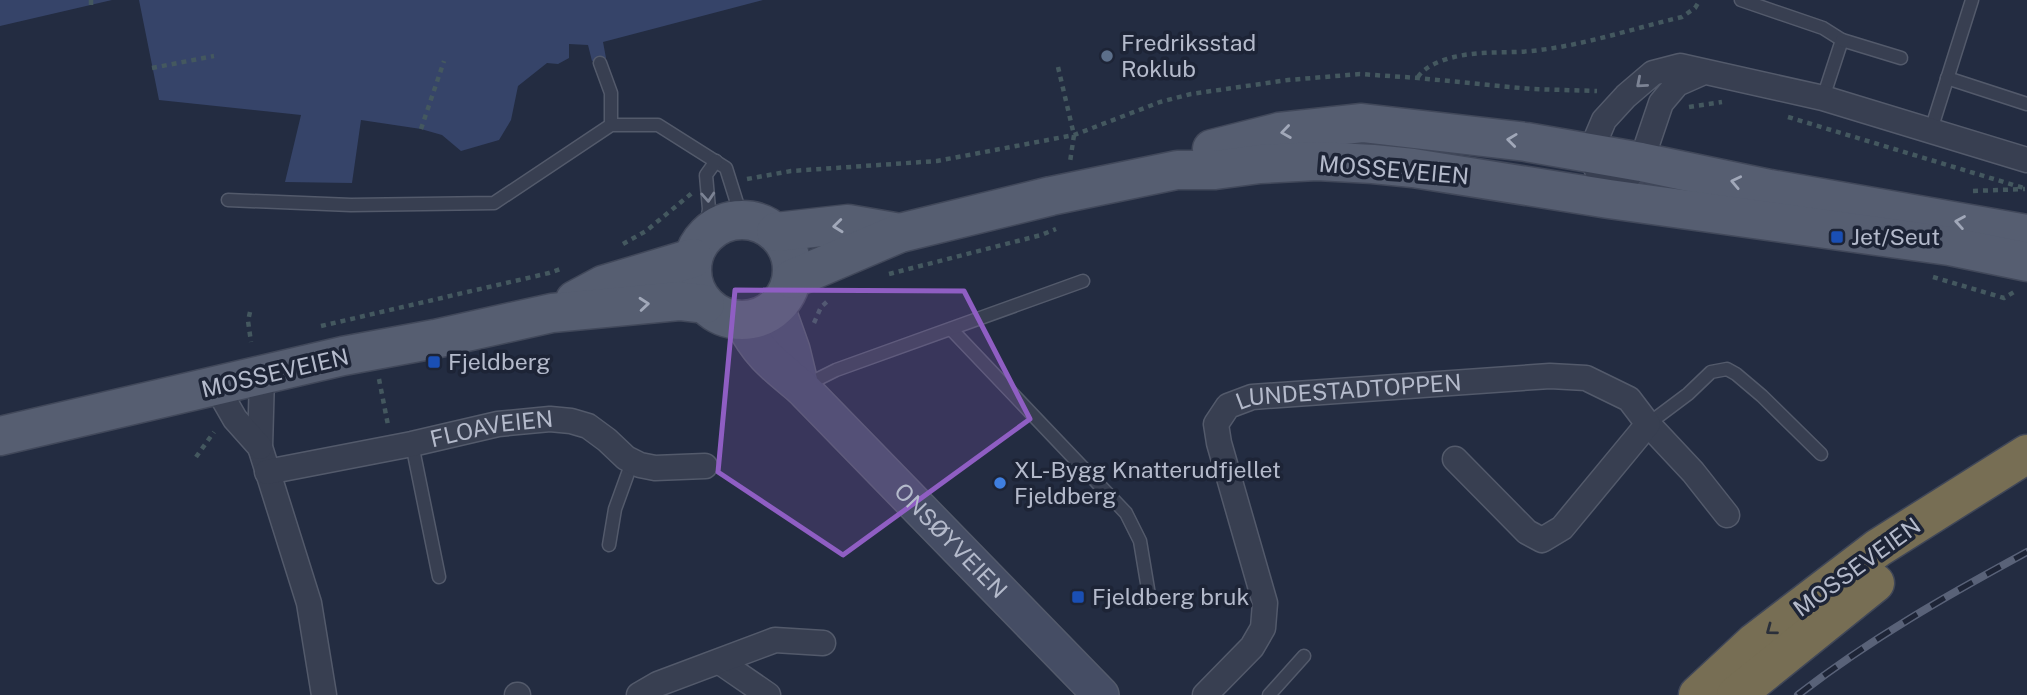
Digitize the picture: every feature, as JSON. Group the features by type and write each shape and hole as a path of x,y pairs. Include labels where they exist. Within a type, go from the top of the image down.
{"highway":[{"name":"MOSSEVEIEN","path":"1698,695 1755,642 1878,548 2027,454"},
{"name":"MOSSEVEIEN","path":"1736,695 1891,570 2027,479"}],"main road":[{"name":"MOSSEVEIEN","path":"1177,170 1213,149 1279,132 1362,123 1527,142 1770,189 2027,234"},
{"name":"MOSSEVEIEN","path":"770,303 900,233 1051,196 1177,170 1215,170 1260,163 1317,161 1373,164 1507,182 1609,199 1949,246 2027,262"},
{"path":"722,224 759,225 787,245 792,262 770,303 722,317 705,304 696,290 692,275 699,247 722,224"},
{"name":"MOSSEVEIEN","path":"759,225 848,224 900,233"},
{"name":"MOSSEVEIEN","path":"552,313 603,285 699,247"},
{"name":"MOSSEVEIEN","path":"0,436 218,404 256,359 343,356 552,313 678,301 705,304"}],"street":[{"path":"1704,72 1677,84 1661,103 1641,162 1609,199 1590,153 1604,120 1653,73 1680,66 1823,98 2027,160"},
{"name":"ONSØYVEIEN","path":"770,303 754,344 768,361 801,387 1101,695"},
{"path":"256,359 260,447 309,603 324,695"},
{"name":"LUNDESTADTOPPEN","path":"1205,695 1252,647 1263,628 1265,603 1219,443 1216,424 1228,406 1252,397 1550,376 1586,378 1629,399 1727,515"},
{"path":"218,404 236,419 260,447"},
{"name":"FLOAVEIEN","path":"267,472 498,424 551,419 588,426 632,461 655,468 705,466"},
{"path":"1455,459 1527,532 1542,540 1562,528 1648,424"},
{"path":"639,695 658,684 775,640 823,643"},
{"path":"720,662 768,695"}],"lane":[{"path":"1741,0 1823,28 1842,40 1901,58"},
{"path":"1931,130 1972,0"},
{"path":"1823,98 1842,40"},
{"path":"600,63 611,93 611,125"},
{"path":"1947,78 2027,104"},
{"path":"228,200 351,205 494,203 611,125 658,125 726,168 759,225"},
{"path":"699,247 709,209 706,175 716,160"},
{"path":"801,387 836,370 1083,281"},
{"path":"951,329 1126,513 1140,541 1150,601"},
{"path":"1648,424 1688,394 1711,372 1727,369 1762,396 1821,454"},
{"path":"402,446 439,577"},
{"path":"609,545 615,509 632,461"},
{"path":"1269,695 1304,656"}],"path":[{"path":"1418,78 1437,62 1452,57 1497,51 1539,51 1682,17 1695,8 1700,0"},
{"path":"152,68 214,56"},
{"path":"421,129 444,61"},
{"path":"1058,67 1074,135 1070,167"},
{"path":"746,179 791,171 937,161 1074,135 1160,102 1191,94 1288,80 1360,74 1531,89 1603,91"},
{"path":"1686,108 1710,102 1735,101"},
{"path":"1787,117 2027,189"},
{"path":"623,244 646,231 696,191"},
{"path":"885,275 1057,229"},
{"path":"321,326 549,274 574,264"},
{"path":"814,323 821,307 838,293"},
{"path":"250,312 248,321 256,359"},
{"path":"379,374 402,446"},
{"path":"196,457 218,404"}],"highlighted area":[{"path":"735,290 964,291 1030,419 843,555 718,472"}],"water":[{"path":"0,0 112,0 0,26"},
{"path":"139,0 763,0 603,42 606,58 592,61 588,45 569,44 569,58 558,64 547,63 518,86 511,120 499,140 461,151 442,135 361,120 352,183 285,182 301,115 159,100"}],"railway":[{"path":"1798,695 1881,636 2027,552"}],"place":[{"name":"Fredriksstad Roklub","path":"1107,56"},
{"name":"Jet/Seut","path":"1837,237"},
{"name":"Fjeldberg","path":"434,362"},
{"name":"XL-Bygg Knatterudfjellet Fjeldberg","path":"1000,483"},
{"name":"Fjeldberg bruk","path":"1078,597"}]}
